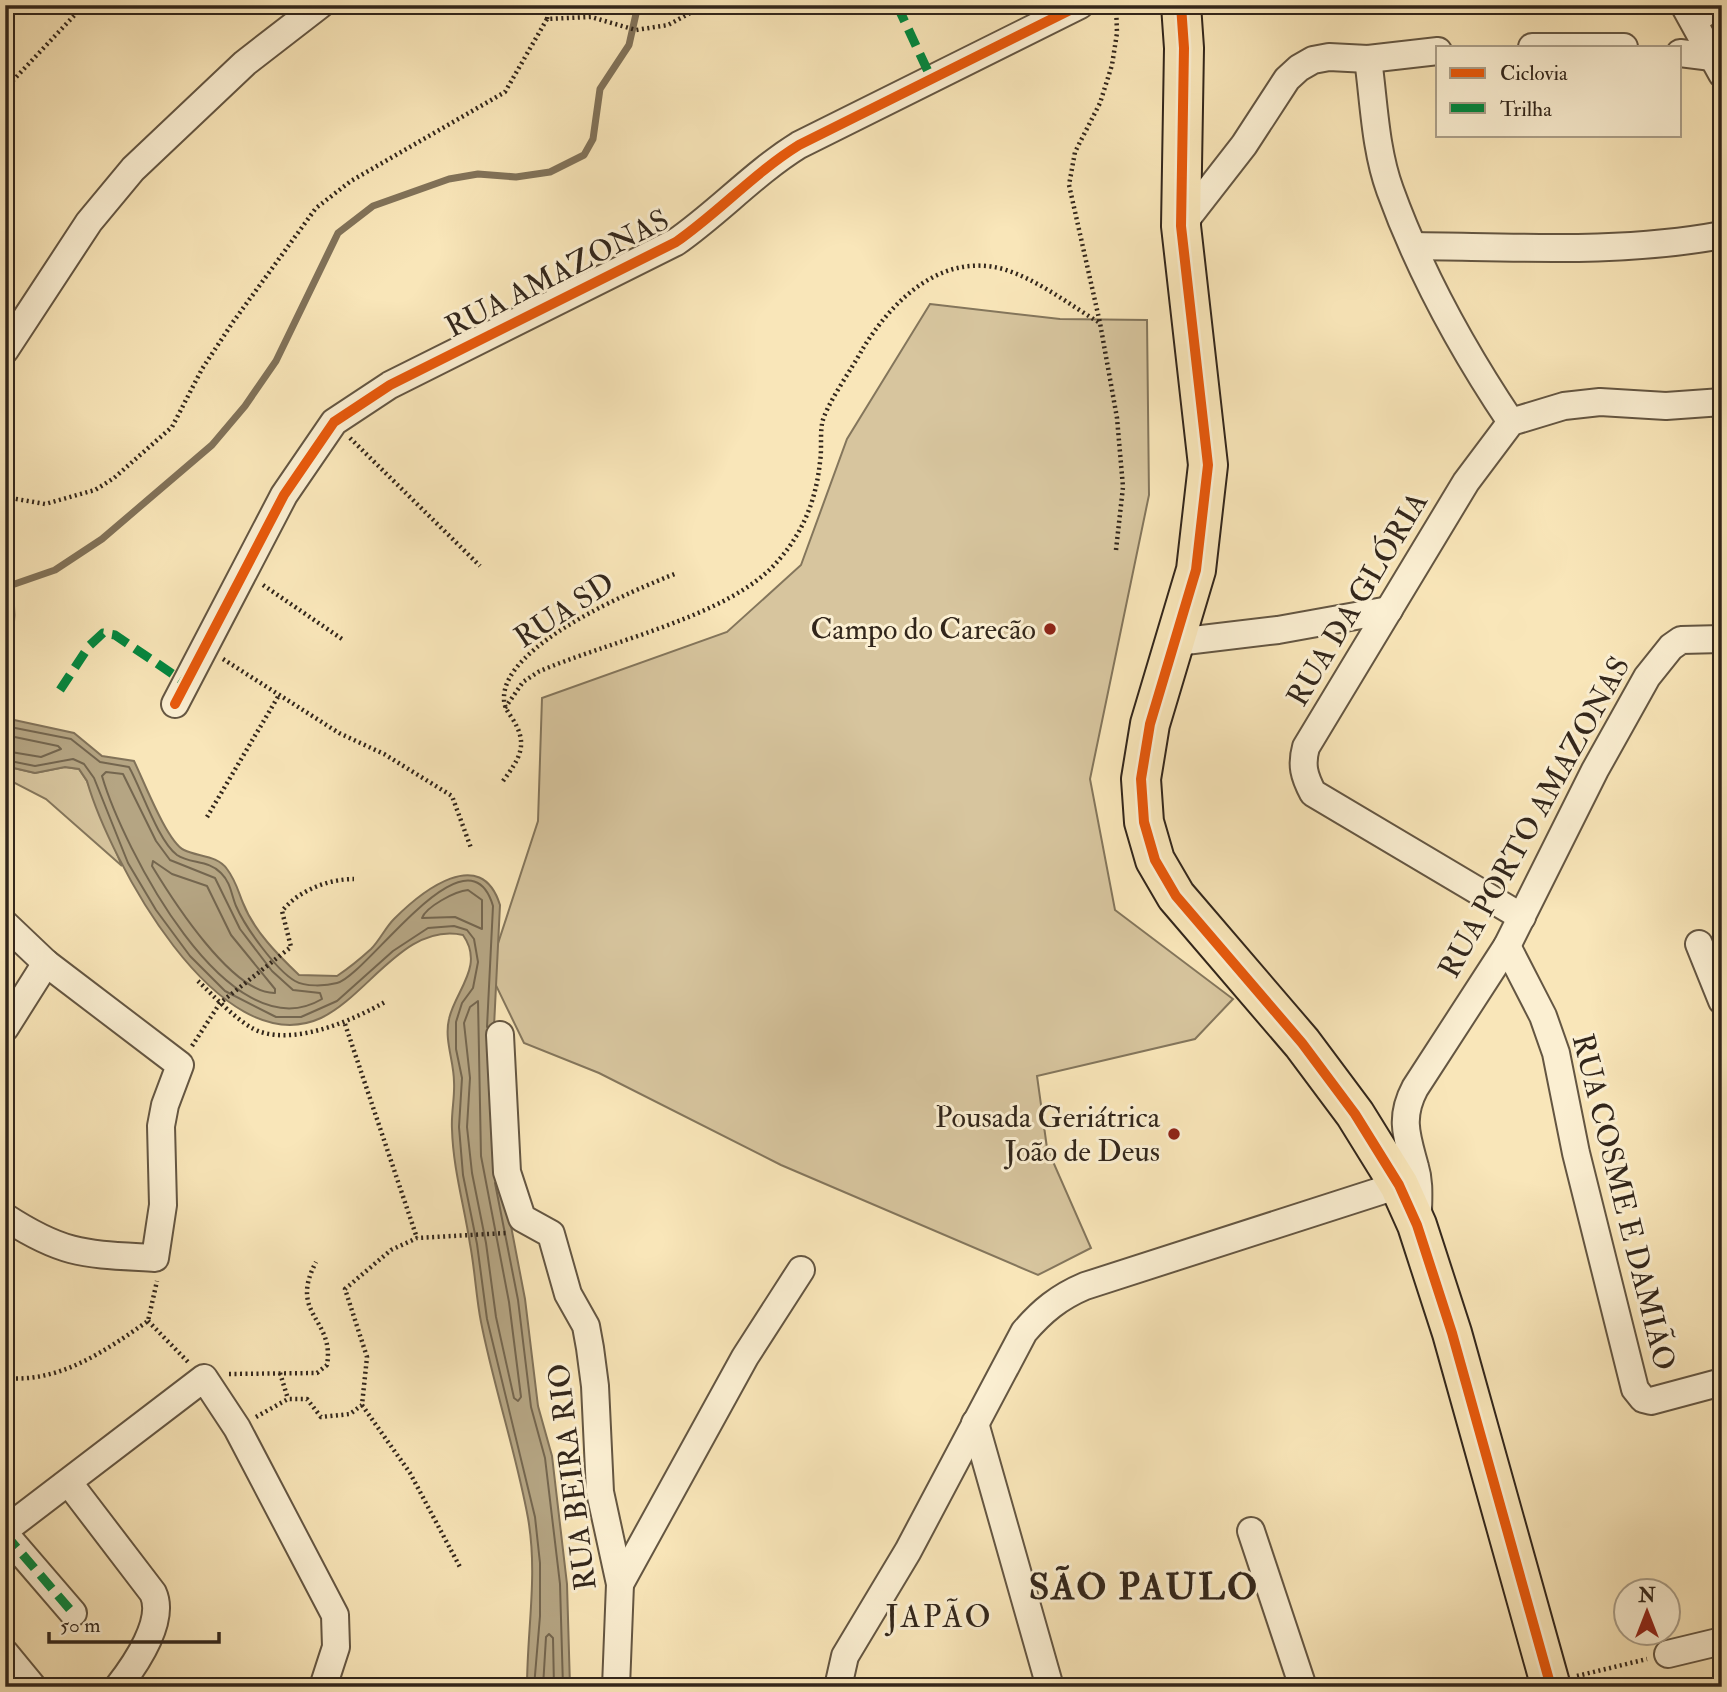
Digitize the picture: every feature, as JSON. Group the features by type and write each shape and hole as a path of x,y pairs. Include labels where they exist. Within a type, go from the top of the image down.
{"main road":[{"path":"1181,5 1184,48 1181,226 1208,466 1196,570 1177,642 1150,724 1141,779 1143,822 1155,860 1176,897 1301,1043 1355,1114 1399,1185 1417,1225 1452,1333 1550,1685"}],"street":[{"path":"5,350 89,222 133,169 245,63 320,5"},
{"name":"RUA AMAZONAS","path":"175,704 284,495 334,422 390,386 676,242 705,222 772,162 799,145 1080,5"},
{"path":"1716,5 1689,13 1717,66"},
{"path":"1181,226 1244,145 1287,79 1298,68 1313,60 1329,57 1368,59 1436,51"},
{"path":"1682,54 1717,66"},
{"path":"1368,59 1377,130 1390,189 1440,306 1471,362 1511,422 1564,406 1588,403 1666,406 1722,402"},
{"path":"1414,246 1631,247 1722,235"},
{"name":"RUA DA GLÓRIA","path":"1511,422 1466,482 1306,747 1302,761 1304,776 1313,793 1522,917"},
{"path":"1177,642 1278,630 1389,610"},
{"name":"RUA PORTO AMAZONAS","path":"1417,1225 1419,1186 1404,1133 1407,1103 1507,946 1595,770 1647,677 1671,647 1681,640 1720,642"},
{"path":"5,924 46,963 180,1065 165,1105 161,1126 163,1205 155,1258 91,1256 70,1251 32,1234 5,1217"},
{"path":"1699,944 1722,1001"},
{"name":"RUA COSME E DAMIÃO","path":"1507,946 1543,1016 1556,1054 1576,1153 1635,1389 1643,1399 1651,1401 1722,1382"},
{"path":"5,1028 46,963"},
{"name":"RUA BEIRA RIO","path":"500,1035 507,1172 522,1218 551,1234 568,1294 586,1326 595,1386 600,1492 620,1584 616,1687"},
{"path":"838,1687 845,1656 908,1551 1024,1332 1041,1312 1068,1293 1399,1185"},
{"path":"620,1584 745,1357 801,1270"},
{"path":"73,1613 5,1532 204,1378 237,1428 335,1615 336,1647 323,1687"},
{"path":"975,1423 1049,1687"},
{"path":"69,1483 153,1593 157,1603 153,1626 118,1687"},
{"path":"1251,1531 1303,1687"},
{"path":"1668,1654 1722,1641"},
{"path":"5,1653 33,1687"}],"path":[{"path":"5,89 84,5"},
{"path":"5,497 45,504 95,491 123,471 172,427 210,357 316,208 351,181 505,92 547,19 549,5"},
{"path":"547,19 590,17 636,30 668,25 705,5"},
{"path":"1116,5 1117,33 1112,65 1100,103 1075,152 1069,185 1100,323 1117,418 1123,487 1116,550"},
{"path":"503,781 519,759 523,743 518,728 505,708 523,682 538,672 661,627 724,600 756,582 777,563 808,516 821,460 822,422 881,318 909,291 926,281 964,268 1002,269 1022,276 1100,323"},
{"path":"334,422 480,566"},
{"path":"245,572 342,639"},
{"path":"205,648 339,733 384,754 452,796 471,848"},
{"path":"208,817 279,695"},
{"path":"180,1065 220,1003 290,947 282,911 289,902 333,878 354,878"},
{"path":"198,981 220,1003 260,1032 285,1035 345,1024 385,1002"},
{"path":"345,1024 417,1238"},
{"path":"461,1569 410,1473 362,1405 367,1357 345,1289 391,1251 417,1238 515,1232"},
{"path":"5,1378 51,1374 81,1364 148,1321 158,1286 155,1258"},
{"path":"148,1321 204,1378 232,1373 317,1373 327,1365 330,1345 306,1304 306,1281 316,1262"},
{"path":"280,1373 288,1399"},
{"path":"237,1428 288,1399 307,1399 321,1417 350,1414 362,1405"},
{"path":"1550,1685 1668,1654"}],"shaded area":[{"path":"930,304 1060,319 1147,320 1149,495 1090,779 1115,910 1233,999 1195,1039 1037,1076 1047,1148 1091,1248 1038,1275 781,1165 599,1073 524,1043 489,971 538,821 542,698 727,632 801,565 847,439"},
{"path":"5,766 35,773 65,767 79,769 87,781 122,866 46,799 5,778"}],"water":[{"path":"5,562 14,603 14,627 5,668"},
{"path":"5,718 74,733 102,756 134,761 163,823 177,845 223,864 233,878 260,933 299,975 337,976 371,949 406,908 435,886 450,879 465,875 479,878 491,887 500,905 493,1047 497,1153 525,1299 538,1406 552,1456 567,1584 570,1687 527,1687 532,1581 531,1539 481,1322 453,1144 454,1082 448,1027 452,1009 470,968 469,946 463,935 442,934 423,939 388,963 338,1008 321,1018 282,1024 244,1012 207,984 174,946 144,902 118,857 87,781 79,769 65,767 35,773 5,766"}],"waterway":[{"path":"6,587 55,570 102,539 212,445 245,406 276,361 338,233 373,206 449,179 478,174 516,177 550,172 584,155 593,139 600,89 629,45 638,5"}],"marked path":[{"path":"897,5 932,80"},
{"path":"60,690 89,646 103,633 115,635 186,683"},
{"path":"5,1534 73,1613"}],"cycle path":[{"path":"175,704 284,495 334,422 390,385 676,242 799,145 1080,5"},
{"path":"1181,5 1184,48 1181,226 1208,465 1196,570 1150,724 1141,779 1144,822 1155,860 1176,896 1302,1043 1355,1114 1399,1185 1417,1225 1452,1333 1551,1687"}],"place":[{"name":"Campo do Carecão","path":"1050,629"},
{"name":"Pousada Geriátrica João de Deus","path":"1174,1134"}],"district":[{"name":"SÃO PAULO","path":"1144,1586"},
{"name":"JAPÃO","path":"939,1616"}]}
